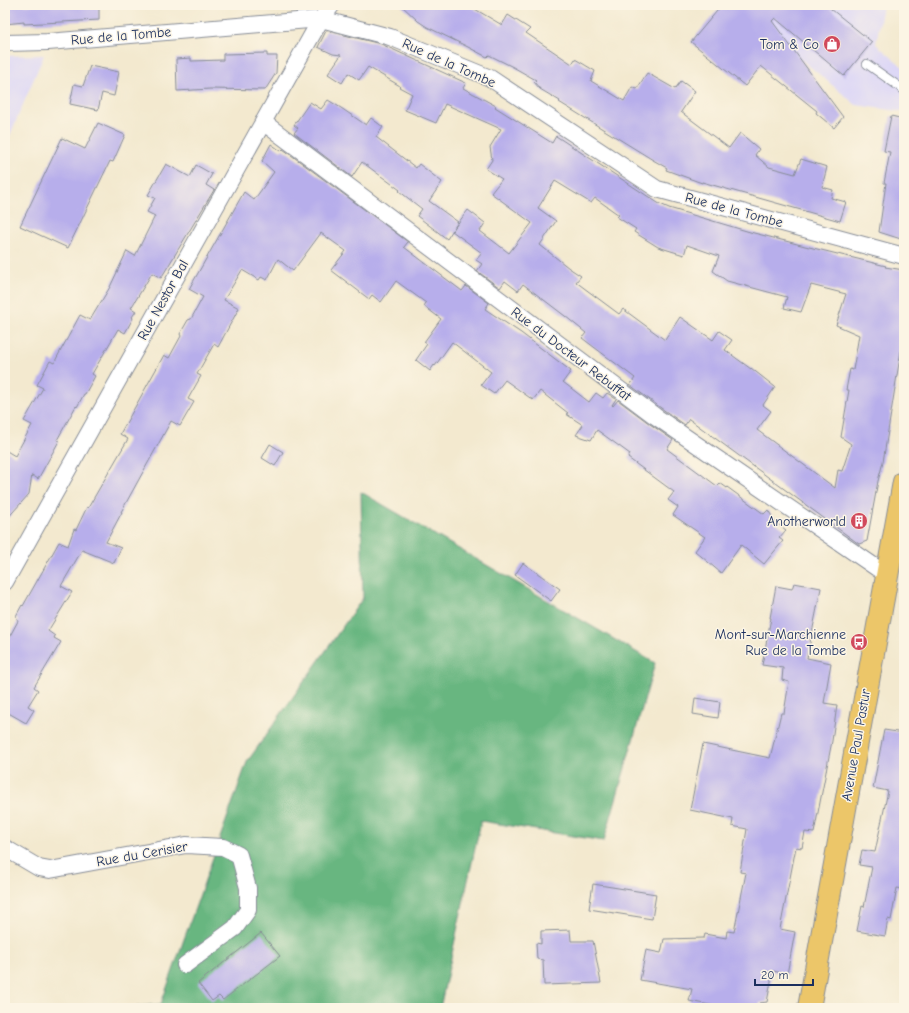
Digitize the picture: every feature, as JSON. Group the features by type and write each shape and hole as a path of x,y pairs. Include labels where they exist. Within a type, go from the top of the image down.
{"main road":[{"name":"Avenue Paul Pastur","path":"809,1008 904,482"}],"street":[{"name":"Rue Nestor Bal","path":"5,582 321,19 332,5"},
{"name":"Rue de la Tombe","path":"5,43 56,41 321,19 390,37 490,78 657,189 904,256"},
{"name":"Rue du Docteur Rebuffat","path":"263,122 655,416 887,575"},
{"name":"Rue du Cerisier","path":"5,848 39,868 50,870 186,845 223,847 239,855 248,888 248,910 235,928 184,964"}],"lane":[{"path":"868,64 904,90"}],"shaded area":[{"path":"736,5 883,5 876,44 904,68 904,112 856,105"},
{"path":"44,55 5,147 5,56"}],"green space":[{"path":"361,492 655,663 604,841 481,821 440,1008 124,1008 161,1004 247,762 363,598"}],"building":[{"path":"5,5 99,5 99,20 5,24"},
{"path":"401,5 468,5 502,25 508,15 530,29 526,33 572,64 575,59 595,71 591,81 624,101 632,87 637,89 647,73 675,89 681,81 695,91 681,112 729,148 740,133 759,149 755,155 769,167 795,174 801,159 827,167 822,187 833,190 831,198 846,202 840,221 702,183 666,170 667,168 540,89 534,82 536,80 489,55 487,57 427,27 418,21"},
{"path":"722,5 826,5 872,42 844,76 775,18 772,21 843,117 834,128 816,113 817,111 761,66 745,86 691,42"},
{"path":"326,31 381,44 466,83 463,88 496,106 495,107 552,143 556,136 658,203 669,208 750,232 886,266 885,267 904,270 904,332 883,462 867,541 859,544 689,419 685,425 630,385 635,378 582,338 586,333 523,284 518,291 505,281 500,288 477,271 482,264 476,260 482,253 452,231 468,210 485,223 480,231 509,253 532,223 491,193 502,179 486,169 492,160 490,147 501,129 445,104 436,123 405,110 412,94 368,67 359,80 348,73 342,83 328,74 341,55 333,54 318,47","holes":["555,181 591,203 595,198 619,215 617,217 636,229 634,232 658,247 684,255 687,245 719,256 713,271 727,281 787,297 784,308 801,312 811,285 846,294 836,325 859,335 853,370 850,369 846,390 849,390 841,437 851,444 842,471 838,470 835,488 757,430 771,411 763,405 775,387 725,350 732,340 719,331 713,340 680,317 665,340 623,309 619,314 576,282 581,276 540,245 556,221 538,208"]},
{"path":"267,53 267,56 277,56 276,73 265,90 210,89 177,91 176,59 191,58 191,61 223,60 223,54"},
{"path":"90,66 119,72 114,96 102,93 98,110 70,104 74,84 83,86"},
{"path":"328,100 366,125 371,118 383,127 376,137 416,168 419,164 442,182 429,201 458,222 447,239 417,216 422,209 399,191 400,190 362,162 352,177 294,133 298,128 294,125 310,102 321,109"},
{"path":"891,116 904,119 904,240 879,232 886,183 884,183 890,152 884,151"},
{"path":"98,123 125,135 113,162 110,161 68,248 20,226 62,138 85,149"},
{"path":"271,144 281,151 283,149 408,242 404,247 462,291 466,286 489,303 485,309 521,333 571,371 563,382 589,402 596,393 603,398 607,393 616,399 612,405 613,406 618,400 673,440 667,449 717,486 720,483 727,487 764,514 768,510 776,523 786,530 779,538 783,541 764,564 741,545 721,573 695,551 705,537 673,515 678,507 668,500 674,492 628,458 630,454 597,430 591,440 576,435 583,425 566,414 568,413 540,391 533,400 505,380 494,394 481,385 491,372 452,342 430,371 416,360 427,344 424,342 441,319 424,306 426,303 396,281 381,302 372,295 369,299 331,270 346,251 321,233 293,271 278,259 267,280 261,277 259,280 242,270 224,300 239,308 218,347 214,344 197,374 201,376 188,399 194,402 180,426 171,421 106,542 121,548 114,563 82,550 61,586 72,592 48,631 55,636 54,638 61,642 34,687 38,690 28,706 34,710 26,723 5,711 5,645 18,621 16,616 59,542 68,546 74,529 76,530 87,507 88,508 128,439 120,434 164,355 169,358 181,336 180,334 188,320 191,319 203,297 189,289 244,192 254,200 274,172 262,161"},
{"path":"166,164 190,177 196,165 212,174 206,185 214,190 161,278 152,273 131,308 136,311 125,333 118,329 92,374 95,376 57,440 59,441 38,479 32,475 29,494 5,521 5,450 15,456 32,425 24,421 43,388 37,385 50,361 54,363 80,315 90,320 110,287 127,251 135,256 155,216 147,212 155,198 148,195"},
{"path":"270,444 283,452 275,466 262,458"},
{"path":"523,563 560,589 551,601 515,575"},
{"path":"794,583 821,588 807,658 831,663 824,703 837,705 832,741 814,833 805,832 802,848 796,847 780,929 795,932 787,974 773,971 767,1002 760,1003 759,1008 725,1008 689,1001 692,989 640,980 646,950 661,953 664,939 704,938 705,934 726,938 727,931 734,932 746,873 740,872 747,829 732,826 733,819 690,810 703,744 770,758 781,713 784,713 789,682 782,680 783,668 762,665 776,586 792,589"},
{"path":"695,698 720,702 718,718 693,714"},
{"path":"884,730 904,733 904,889 897,888 891,920 888,919 885,936 857,931 862,906 864,907 872,867 859,865 862,850 875,852 888,791 873,788"},
{"path":"593,884 656,894 652,919 589,909"},
{"path":"570,930 571,941 593,941 601,983 544,985 543,960 537,959 536,943 541,944 541,931"},
{"path":"261,933 280,956 223,1000 219,996 212,1001 198,983"}],"place":[{"name":"Tom & Co","path":"832,44"},
{"name":"Anotherworld","path":"859,521"},
{"name":"Mont-sur-Marchienne Rue de la Tombe","path":"859,642"}]}
